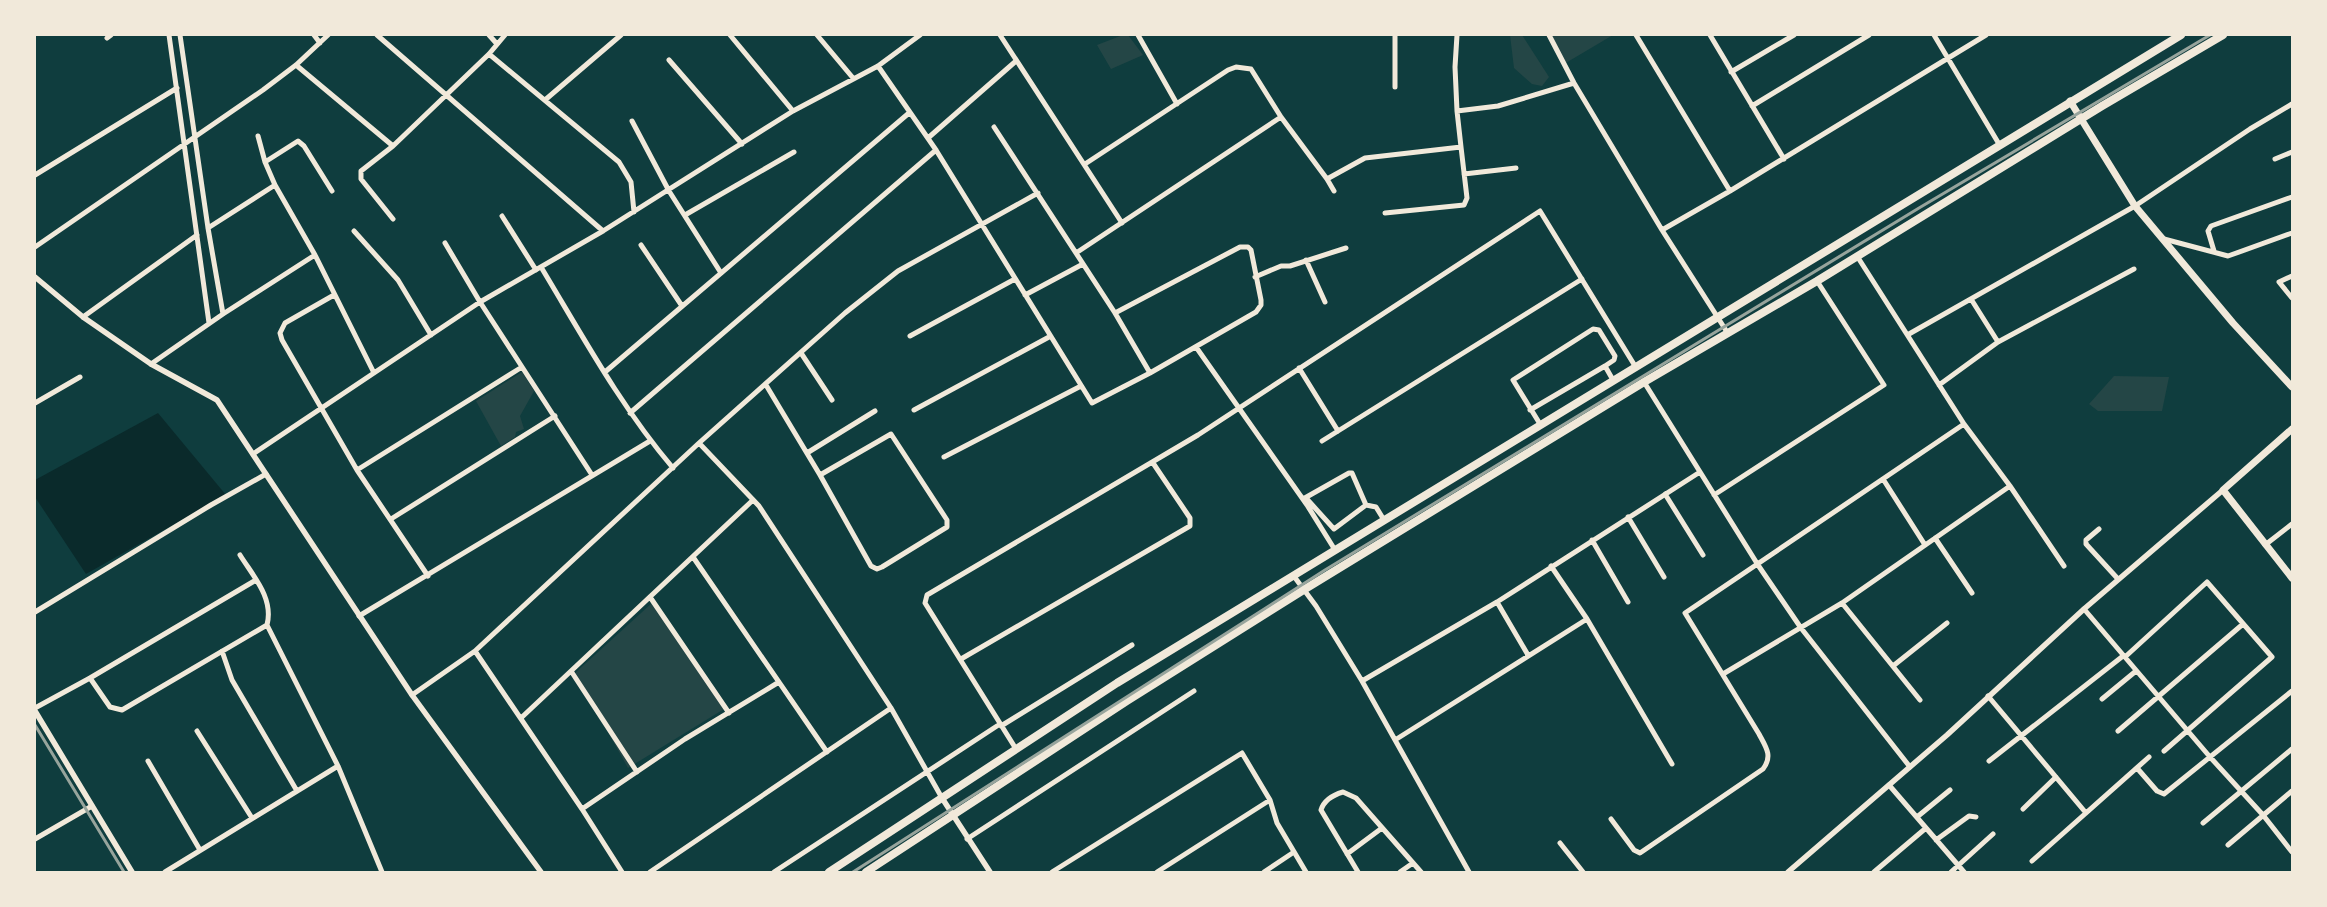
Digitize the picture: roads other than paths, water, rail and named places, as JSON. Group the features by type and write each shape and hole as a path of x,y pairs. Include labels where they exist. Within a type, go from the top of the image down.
{"main road":[{"path":"829,872 1117,683 1999,144 2181,35"},
{"path":"866,872 1127,701 1305,589 1644,382 1817,281 2223,35"},
{"path":"2070,101 2135,206 2233,323 2292,387"},
{"path":"2292,429 2223,490 2292,578"}],"street":[{"path":"169,35 210,323"},
{"path":"180,35 208,228 223,314"},
{"path":"314,35 320,43"},
{"path":"35,247 196,138 296,65 328,35"},
{"path":"378,35 603,231"},
{"path":"489,35 497,44"},
{"path":"393,219 359,177 361,171 393,146 489,54 505,35"},
{"path":"545,100 621,35"},
{"path":"730,35 794,111"},
{"path":"817,35 853,78"},
{"path":"253,454 480,302 669,191 794,111 878,66 920,35"},
{"path":"1000,35 1122,223"},
{"path":"1138,35 1177,104"},
{"path":"1394,35 1395,87"},
{"path":"1385,212 1464,205 1468,198 1457,111 1454,67 1458,35"},
{"path":"1548,35 1574,83 1662,230 1727,332"},
{"path":"1636,35 1730,191"},
{"path":"1710,35 1784,159"},
{"path":"1731,72 1794,35"},
{"path":"1752,106 1868,35"},
{"path":"1934,35 1999,144"},
{"path":"1662,230 1784,159 1947,57 1986,35"},
{"path":"489,54 619,162 631,182 634,212"},
{"path":"669,60 742,144"},
{"path":"928,138 1016,61"},
{"path":"296,65 393,146"},
{"path":"878,66 936,150 1049,337 1092,403 1150,374 1256,312 1261,305 1261,300 1251,250 1248,247 1240,247 1115,313"},
{"path":"1085,164 1228,70 1242,67 1251,69 1281,117 1334,191"},
{"path":"1457,111 1498,106 1574,83"},
{"path":"35,175 177,88"},
{"path":"1909,334 2135,206 2250,129 2292,104"},
{"path":"605,372 909,113"},
{"path":"1076,253 1281,117"},
{"path":"632,121 669,191 721,273"},
{"path":"994,127 1115,313 1150,374"},
{"path":"258,136 265,162 275,186 315,255 374,373"},
{"path":"265,162 298,141 304,146 332,191"},
{"path":"1327,179 1365,158 1461,147"},
{"path":"630,412 936,150"},
{"path":"685,216 794,152"},
{"path":"2275,159 2292,152"},
{"path":"1464,174 1516,168"},
{"path":"208,228 275,186"},
{"path":"412,695 475,651 699,444 801,353 898,271 1038,193"},
{"path":"2214,250 2208,231 2211,226 2292,197"},
{"path":"1016,749 925,603 927,595 1153,463 1540,211 1635,366"},
{"path":"502,216 538,268 630,412 650,441 673,468"},
{"path":"354,231 398,280 431,335"},
{"path":"2164,239 2214,250 2222,255 2233,256 2292,234"},
{"path":"83,317 196,235"},
{"path":"444,243 592,475"},
{"path":"641,245 682,306"},
{"path":"1255,277 1281,266 1290,266 1346,248"},
{"path":"151,364 223,314 315,255"},
{"path":"1857,256 1909,334 1964,424 2010,486 2064,566"},
{"path":"1306,260 1325,302"},
{"path":"1025,295 1083,264"},
{"path":"1939,385 1998,342 2134,269"},
{"path":"2292,276 2279,282 2292,298"},
{"path":"35,277 83,317 151,364 217,400 412,695 541,872"},
{"path":"910,336 1015,278"},
{"path":"1322,441 1582,279"},
{"path":"1714,495 1884,385 1817,281"},
{"path":"334,294 285,323 280,333 357,470 428,576"},
{"path":"1971,299 1998,342"},
{"path":"1530,410 1614,360 1615,356 1599,330 1593,329 1513,380 1530,410 1540,424"},
{"path":"914,410 1049,337"},
{"path":"1196,347 1304,499 1335,550"},
{"path":"801,353 832,400"},
{"path":"1605,366 1613,380"},
{"path":"357,470 522,367"},
{"path":"1299,368 1338,431"},
{"path":"35,403 80,377"},
{"path":"1644,382 1758,565 1801,628 1910,767"},
{"path":"766,385 807,452 871,566 877,569 882,567 945,530 949,524 891,434 820,475"},
{"path":"944,458 1081,386"},
{"path":"807,452 875,411"},
{"path":"391,519 555,416"},
{"path":"1611,819 1634,850 1640,853 1763,769 1769,759 1769,752 1685,613 1964,424"},
{"path":"360,616 650,441"},
{"path":"699,444 759,506 892,708 952,816 990,872"},
{"path":"961,659 1190,526 1190,518 1153,463"},
{"path":"1362,681 1497,602 1700,472"},
{"path":"1304,499 1352,473 1366,505 1376,508 1384,520"},
{"path":"35,612 211,505 266,474"},
{"path":"1883,479 1925,545"},
{"path":"1723,674 1842,603 2010,486"},
{"path":"1788,872 1910,767 2118,579 2223,490"},
{"path":"1665,494 1703,555"},
{"path":"1304,499 1334,529 1366,505"},
{"path":"521,718 753,500"},
{"path":"1628,517 1664,577"},
{"path":"2265,545 2292,524"},
{"path":"2100,529 2086,540 2086,544 2118,579"},
{"path":"1935,538 1972,592"},
{"path":"1592,540 1628,602"},
{"path":"240,555 268,601 270,614 267,625 338,766 382,872"},
{"path":"693,557 827,752"},
{"path":"1551,566 1587,619 1672,764"},
{"path":"1293,575 1305,589 1362,681 1469,872"},
{"path":"132,872 35,710 256,580"},
{"path":"1989,761 2124,656 2207,582 2272,658 2164,751"},
{"path":"650,597 729,712"},
{"path":"1497,602 1528,655"},
{"path":"1842,603 1920,700"},
{"path":"2084,609 2210,757 2263,814 2292,852"},
{"path":"1395,740 1587,619"},
{"path":"1893,666 1947,623"},
{"path":"2118,731 2243,624"},
{"path":"90,678 110,707 122,710 267,625"},
{"path":"774,872 1001,725 1132,645"},
{"path":"222,651 232,680 297,791"},
{"path":"475,651 582,809 622,872"},
{"path":"571,671 637,772"},
{"path":"2102,699 2136,671"},
{"path":"582,809 729,712 779,682"},
{"path":"967,839 1194,691"},
{"path":"2136,768 2157,791 2164,794 2292,691"},
{"path":"1988,696 2086,813"},
{"path":"650,872 892,708"},
{"path":"197,732 252,818"},
{"path":"2204,823 2292,749"},
{"path":"1052,872 1242,753 1270,800 1277,823 1306,872"},
{"path":"2032,861 2149,757"},
{"path":"148,761 200,850"},
{"path":"165,872 338,766"},
{"path":"2023,809 2056,777"},
{"path":"1889,785 1964,872"},
{"path":"1917,817 1950,790"},
{"path":"2228,845 2292,791"},
{"path":"1358,872 1321,810 1323,804 1334,795 1343,792 1350,793 1421,872"},
{"path":"1157,872 1270,800"},
{"path":"35,839 92,806"},
{"path":"1936,840 1969,816 1976,817"},
{"path":"1347,854 1382,828"},
{"path":"1874,872 1926,828"},
{"path":"1951,872 1993,834"},
{"path":"1560,843 1584,872"},
{"path":"1264,872 1294,852"},
{"path":"1400,872 1413,863"}],"railway":[{"path":"853,872 1325,570 1919,208 2210,35"},
{"path":"35,725 124,872"}]}
